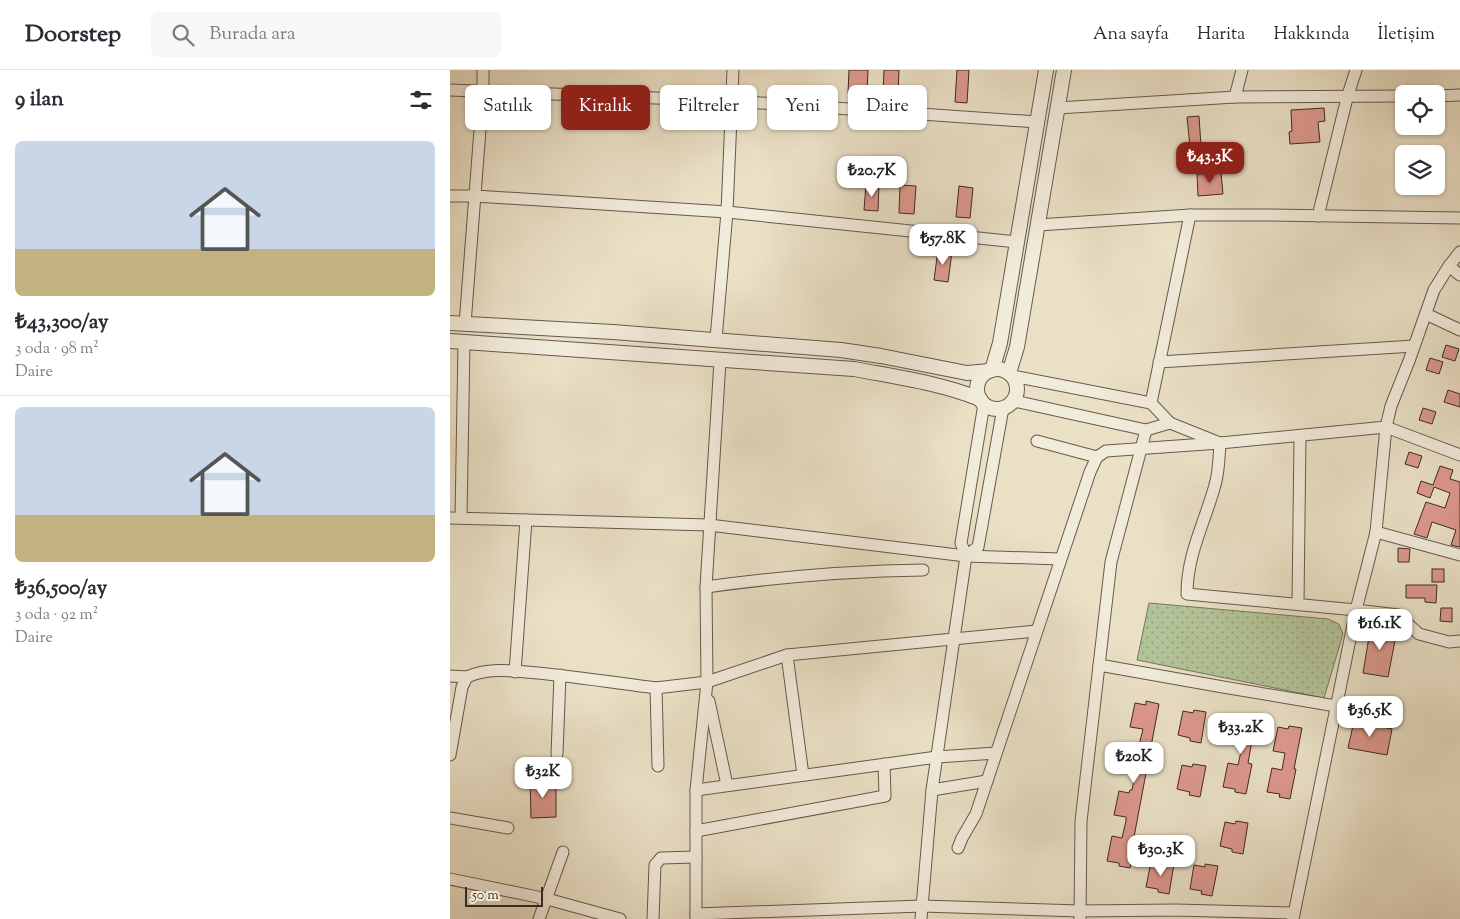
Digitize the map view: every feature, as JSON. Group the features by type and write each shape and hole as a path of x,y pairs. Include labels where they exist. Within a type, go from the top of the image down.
{"street":[{"path":"483,70 483,85"},
{"path":"733,85 734,70"},
{"path":"921,919 932,790 966,556 961,543 982,401 977,393 977,386 983,374 990,370 1000,343 1046,70"},
{"path":"966,556 978,547 1008,404 1017,388 1011,374 1018,347 1064,70"},
{"path":"1235,97 1242,70"},
{"path":"1318,216 1347,98 1356,70"},
{"path":"450,90 465,90"},
{"path":"551,94 660,98"},
{"path":"1445,96 1460,95"},
{"path":"1058,108 1235,97 1395,96"},
{"path":"757,103 1037,122"},
{"path":"465,324 480,130"},
{"path":"716,339 730,130"},
{"path":"450,196 726,212 1017,242"},
{"path":"1038,225 1190,216 1460,218"},
{"path":"1151,403 1190,216"},
{"path":"720,360 706,587 707,686 696,790 696,916 922,906 1080,915 1176,910 1294,916 1356,610 1376,532 1386,427 1391,406 1434,290 1460,252"},
{"path":"1449,266 1460,275"},
{"path":"1426,314 1460,330"},
{"path":"450,323 716,339 841,350 967,373 1002,369 1011,374 1151,403 1170,423 1220,443"},
{"path":"1060,559 966,556 709,525 455,518 457,341 854,369 904,378 966,393 982,401 990,408 996,409 1008,404 1146,430 1170,423"},
{"path":"1159,362 1414,346"},
{"path":"958,848 976,814 1060,559 1096,457 1106,451 1220,443 1386,427 1460,454"},
{"path":"1080,915 1081,821 1111,562 1146,430"},
{"path":"1298,604 1300,436"},
{"path":"1037,441 1096,457"},
{"path":"1220,443 1216,483 1197,535 1187,579 1188,594 1398,615 1419,634 1449,642 1460,642"},
{"path":"515,672 526,520"},
{"path":"1376,532 1460,555"},
{"path":"706,587 746,581 868,571 923,570"},
{"path":"450,676 466,677 476,673 502,670 560,675 656,688 707,686 787,655 1036,631"},
{"path":"787,655 802,775"},
{"path":"1099,664 1223,688 1336,706"},
{"path":"557,754 560,675"},
{"path":"450,755 462,687 466,677"},
{"path":"707,686 727,785"},
{"path":"656,688 658,766"},
{"path":"696,790 937,757 996,752"},
{"path":"696,831 885,796 884,764"},
{"path":"932,790 987,781"},
{"path":"450,818 508,828"},
{"path":"539,919 563,852"},
{"path":"653,919 655,865 661,858 696,857"},
{"path":"450,879 547,899 620,919"}],"green space":[{"path":"1149,603 1328,619 1339,624 1343,634 1324,698 1137,660"}],"building":[{"path":"849,70 868,70 867,85 848,85"},
{"path":"884,70 899,70 898,85 883,85"},
{"path":"957,70 969,70 967,103 955,102"},
{"path":"1324,108 1325,121 1318,122 1320,142 1290,144 1289,132 1292,131 1291,110"},
{"path":"1199,116 1201,146 1190,147 1187,117"},
{"path":"1221,173 1223,194 1198,196 1197,174"},
{"path":"866,184 879,185 878,211 864,210"},
{"path":"900,185 916,186 914,214 899,213"},
{"path":"959,186 973,188 970,218 956,217"},
{"path":"938,250 952,252 948,282 934,280"},
{"path":"1446,345 1459,349 1455,361 1442,357"},
{"path":"1430,358 1443,362 1439,374 1426,370"},
{"path":"1448,390 1460,394 1460,407 1444,402"},
{"path":"1423,408 1436,412 1432,424 1419,420"},
{"path":"1409,452 1422,456 1418,468 1405,464"},
{"path":"1440,466 1453,470 1450,479 1460,482 1460,547 1451,545 1456,530 1432,522 1427,538 1414,534 1426,502 1445,508 1450,493 1434,487 1430,498 1417,493 1421,481 1433,485"},
{"path":"1398,548 1410,549 1409,562 1398,562"},
{"path":"1432,569 1444,569 1444,582 1432,582"},
{"path":"1406,585 1437,585 1436,603 1425,602 1425,598 1406,598"},
{"path":"1441,608 1452,608 1452,622 1440,621"},
{"path":"1371,625 1397,630 1388,677 1363,673"},
{"path":"1146,701 1159,704 1130,868 1119,866 1119,863 1107,861 1112,836 1122,838 1126,821 1126,817 1114,815 1119,791 1129,793 1132,790 1135,774 1123,771 1128,747 1138,749 1143,729 1130,727 1135,703 1146,705"},
{"path":"1194,710 1206,712 1201,743 1190,741 1190,738 1178,735 1183,711 1193,713"},
{"path":"1244,716 1256,718 1248,763 1252,764 1246,794 1235,792 1235,789 1223,787 1228,763 1238,765 1242,747 1240,743 1228,741 1233,717 1243,719"},
{"path":"1354,721 1392,729 1387,755 1348,748"},
{"path":"1289,726 1302,728 1290,799 1279,797 1280,794 1267,792 1272,768 1282,770 1285,753 1273,751 1278,727 1288,729"},
{"path":"1193,764 1206,766 1200,797 1189,795 1190,792 1177,789 1182,765 1192,767"},
{"path":"530,780 556,780 556,817 531,818"},
{"path":"1236,821 1248,823 1243,854 1232,852 1232,849 1220,846 1225,822 1235,824"},
{"path":"1162,861 1174,864 1169,894 1158,892 1158,889 1146,887 1151,862 1161,865"},
{"path":"1205,864 1218,866 1212,896 1201,894 1202,891 1190,889 1194,865 1205,867"}]}
